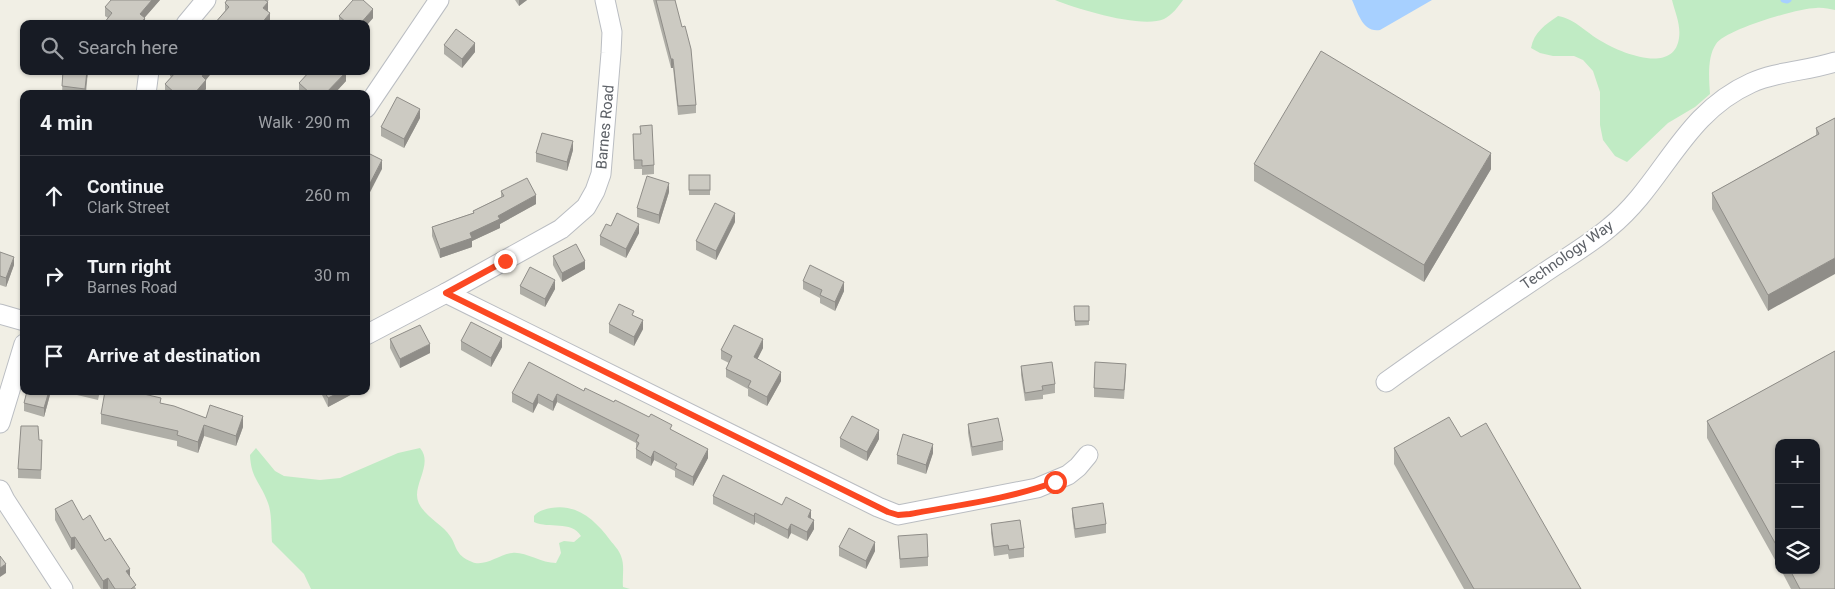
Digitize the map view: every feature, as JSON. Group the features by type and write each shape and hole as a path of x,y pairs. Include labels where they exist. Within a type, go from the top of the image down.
{"street":[{"path":"189,20 206,0"},
{"path":"370,102 439,0"},
{"name":"Barnes Road","path":"370,333 561,229 586,206 595,191 601,174 612,32 605,0"},
{"name":"Technology Way","path":"1386,382 1610,227 1652,182 1685,135 1710,110 1726,98 1751,83 1835,62"},
{"path":"147,90 148,75"},
{"path":"446,293 878,507 898,515 1037,488 1068,475 1078,468 1088,455"},
{"path":"0,314 20,320"},
{"path":"0,423 20,357"},
{"path":"0,490 63,589"}],"green space":[{"path":"1055,0 1183,0 1164,19 1141,22 1093,13"},
{"path":"1672,0 1835,0 1835,10 1818,8 1794,12 1747,26 1722,38 1716,44 1711,55 1709,68 1710,94 1695,107 1668,123 1627,162 1615,156 1603,140 1600,125 1600,92 1593,71 1583,60 1574,56 1553,56 1540,53 1531,48 1532,42 1541,29 1558,16 1576,23 1595,38 1621,51 1646,58 1668,56 1675,49 1679,38 1678,23"},
{"path":"256,448 275,471 284,476 320,480 340,478 398,453 420,448 425,459 417,495 418,501 425,512 446,531 460,555 464,558 480,563 507,554 517,553 556,563 561,553 559,543 564,541 574,542 581,536 577,531 566,526 534,522 534,516 549,508 569,508 585,515 605,533 620,554 622,560 623,587 630,589 311,589 304,574 272,542 269,507 252,470 250,455"}],"water":[{"path":"1352,0 1432,0 1380,30 1374,30 1362,21"}],"building":[{"path":"111,0 152,0 140,14 145,18 143,20 106,20 112,13 105,7"},
{"path":"227,0 265,0 268,2 263,8 270,13 264,20 218,20 229,7 225,3"},
{"path":"353,0 363,0 373,9 363,20 344,20 339,16"},
{"path":"656,0 675,0 682,27 685,26 691,49 696,105 678,106 673,59 671,59"},
{"path":"456,29 475,43 462,59 444,45"},
{"path":"1321,51 1491,153 1424,265 1254,164"},
{"path":"63,75 87,75 85,89 62,86"},
{"path":"173,75 203,75 206,80 197,90 172,90 165,84"},
{"path":"306,75 343,75 329,90 307,90 299,83"},
{"path":"397,97 420,109 404,139 381,127"},
{"path":"1835,118 1835,258 1768,295 1712,193 1819,134 1816,128"},
{"path":"652,125 654,165 642,166 642,160 634,160 633,134 641,134 640,126"},
{"path":"542,133 573,141 567,162 536,153"},
{"path":"370,154 382,160 370,183"},
{"path":"689,175 710,175 710,190 689,190"},
{"path":"647,176 669,183 659,215 637,208"},
{"path":"527,178 536,195 498,216 500,219 470,233 472,238 440,249 432,227 474,213 473,211 504,196 501,191"},
{"path":"715,203 735,213 716,251 696,241"},
{"path":"617,213 639,224 626,249 600,236 606,224 611,226"},
{"path":"576,244 585,261 562,273 553,256"},
{"path":"0,252 14,257 6,278 0,276"},
{"path":"810,265 844,282 835,302 820,295 822,290 803,281"},
{"path":"530,267 555,280 545,299 520,286"},
{"path":"619,304 634,311 632,315 643,320 634,337 609,324"},
{"path":"1074,306 1089,306 1089,321 1075,321"},
{"path":"471,322 502,338 491,358 461,341"},
{"path":"420,325 430,344 400,359 390,339"},
{"path":"734,325 763,339 754,357 781,372 767,397 748,387 751,381 726,369 732,356 721,350"},
{"path":"1835,351 1835,589 1800,589 1792,574 1820,574 1820,439 1775,439 1775,543 1707,421"},
{"path":"529,362 584,391 585,388 649,417 651,414 672,425 670,429 708,449 693,477 675,468 677,464 654,451 651,458 636,449 639,443 636,441 639,435 557,394 553,402 538,394 533,404 512,393"},
{"path":"1052,362 1055,384 1042,386 1043,390 1025,393 1021,366"},
{"path":"1095,362 1126,364 1124,390 1094,388"},
{"path":"26,395 48,395 44,408 24,403"},
{"path":"104,395 148,395 161,398 160,403 206,418 210,405 243,416 236,436 204,425 198,442 177,435 178,431 101,414"},
{"path":"852,416 879,430 867,452 840,438"},
{"path":"1449,417 1461,437 1486,423 1581,589 1474,589 1394,448"},
{"path":"998,418 1003,441 972,447 968,424"},
{"path":"21,426 38,426 39,440 42,440 41,470 18,469"},
{"path":"903,434 933,444 926,465 897,455"},
{"path":"723,475 782,505 786,497 811,510 808,517 814,520 807,532 791,524 788,530 755,513 754,516 713,496"},
{"path":"72,500 83,520 90,515 105,541 110,538 130,569 126,571 136,585 131,589 115,589 108,578 103,581 75,537 71,538 55,509"},
{"path":"1103,503 1106,524 1075,529 1072,508"},
{"path":"1020,520 1024,548 1009,550 1008,545 994,547 991,524"},
{"path":"849,528 875,542 866,561 839,547"},
{"path":"927,534 928,557 900,559 898,536"},
{"path":"0,556 6,564 0,568"}],"waterway":[{"path":"1783,0 1789,0"}],"route":[{"path":"505,261 446,293 888,512 898,515 910,514 1015,494 1055,482"}]}
